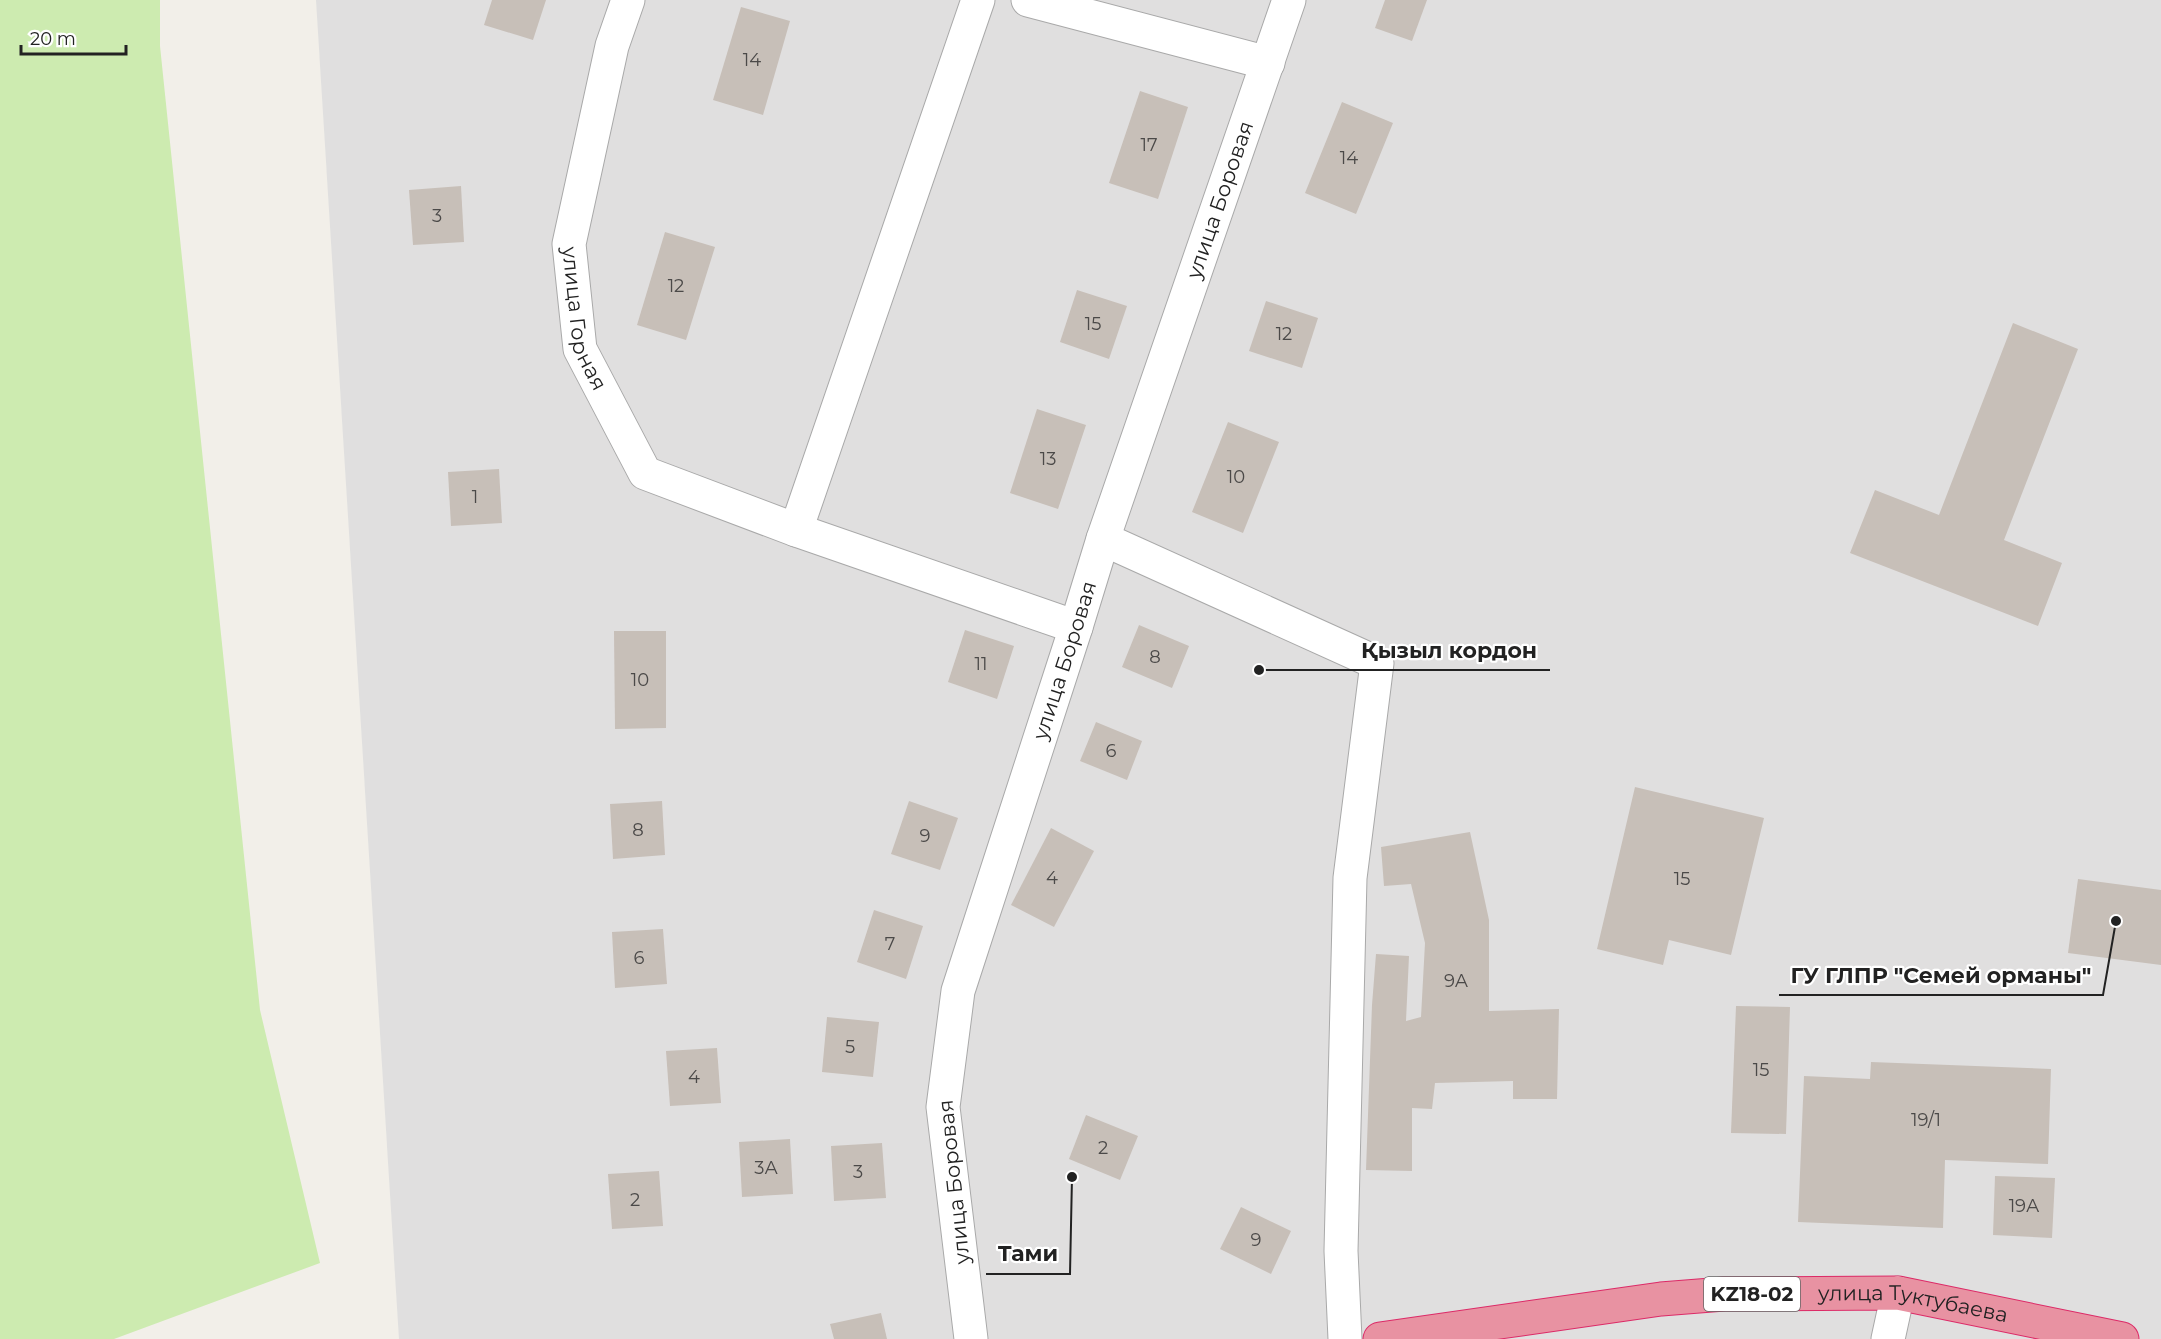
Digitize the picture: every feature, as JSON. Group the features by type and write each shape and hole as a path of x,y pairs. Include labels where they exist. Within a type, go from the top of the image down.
{"highway":[{"name":"улица Туктубаева","path":"1380,1339 1661,1299 1724,1294 1898,1293 2122,1339"}],"street":[{"name":"улица Горная","path":"628,0 612,46 569,244 580,349 645,473 796,530 1076,627"},
{"path":"796,530 978,0"},
{"path":"1028,0 1268,63"},
{"name":"улица Боровая","path":"971,1339 943,1107 958,990 1076,627 1102,539 1289,0"},
{"path":"1102,539 1377,663 1350,878 1341,1251 1344,1339"},
{"path":"1888,1339 1898,1293"}],"shaded area":[{"path":"316,0 2161,0 2161,1339 399,1339"}],"green space":[{"path":"0,0 160,0 160,46 260,1010 320,1263 114,1339 0,1339"}],"building":[{"path":"492,0 546,0 533,40 484,25"},
{"path":"1385,0 1427,0 1412,41 1375,28"},
{"path":"741,7 790,21 763,115 713,100"},
{"path":"1140,91 1188,107 1158,199 1109,183"},
{"path":"1342,102 1393,123 1356,214 1305,193"},
{"path":"461,186 464,242 413,245 409,190"},
{"path":"665,232 715,247 686,340 637,325"},
{"path":"1077,290 1127,306 1109,359 1060,342"},
{"path":"1266,301 1318,318 1302,368 1249,351"},
{"path":"2013,323 2078,349 2004,540 2062,563 2038,626 1850,553 1875,490 1939,515"},
{"path":"1037,409 1086,425 1058,509 1010,493"},
{"path":"1228,422 1279,442 1243,533 1192,512"},
{"path":"499,469 502,523 451,526 448,472"},
{"path":"1139,625 1189,646 1172,688 1122,667"},
{"path":"965,630 1014,646 997,699 948,682"},
{"path":"614,631 666,631 666,728 615,729"},
{"path":"1096,722 1142,741 1127,780 1080,761"},
{"path":"1635,787 1764,818 1731,955 1669,940 1663,965 1597,949"},
{"path":"662,801 665,855 613,859 610,804"},
{"path":"909,801 958,818 940,870 891,854"},
{"path":"1051,828 1094,851 1054,927 1011,905"},
{"path":"1470,832 1489,920 1489,1011 1559,1009 1557,1099 1513,1099 1513,1081 1435,1083 1432,1109 1412,1108 1412,1171 1366,1170 1376,954 1409,956 1406,1021 1421,1017 1425,943 1411,884 1384,886 1381,847"},
{"path":"2078,879 2161,890 2161,965 2068,953"},
{"path":"874,910 923,926 906,979 857,962"},
{"path":"663,929 667,984 615,988 612,932"},
{"path":"1736,1006 1790,1007 1786,1134 1731,1133"},
{"path":"827,1017 879,1022 873,1077 822,1072"},
{"path":"717,1048 721,1103 670,1106 666,1051"},
{"path":"1871,1062 2051,1069 2048,1164 1945,1160 1943,1228 1798,1222 1804,1076 1870,1079"},
{"path":"1086,1115 1138,1136 1120,1180 1069,1159"},
{"path":"790,1139 793,1194 742,1197 739,1142"},
{"path":"882,1143 886,1198 834,1201 831,1146"},
{"path":"659,1171 663,1226 612,1229 608,1174"},
{"path":"1995,1176 2055,1178 2052,1238 1993,1235"},
{"path":"1241,1207 1291,1231 1271,1274 1220,1249"},
{"path":"881,1313 887,1339 834,1339 830,1324"}],"place":[{"name":"Қызыл кордон","path":"1259,670"},
{"name":"ГУ ГЛПР \"Семей орманы\"","path":"2116,921"},
{"name":"Тами","path":"1072,1177"}]}
